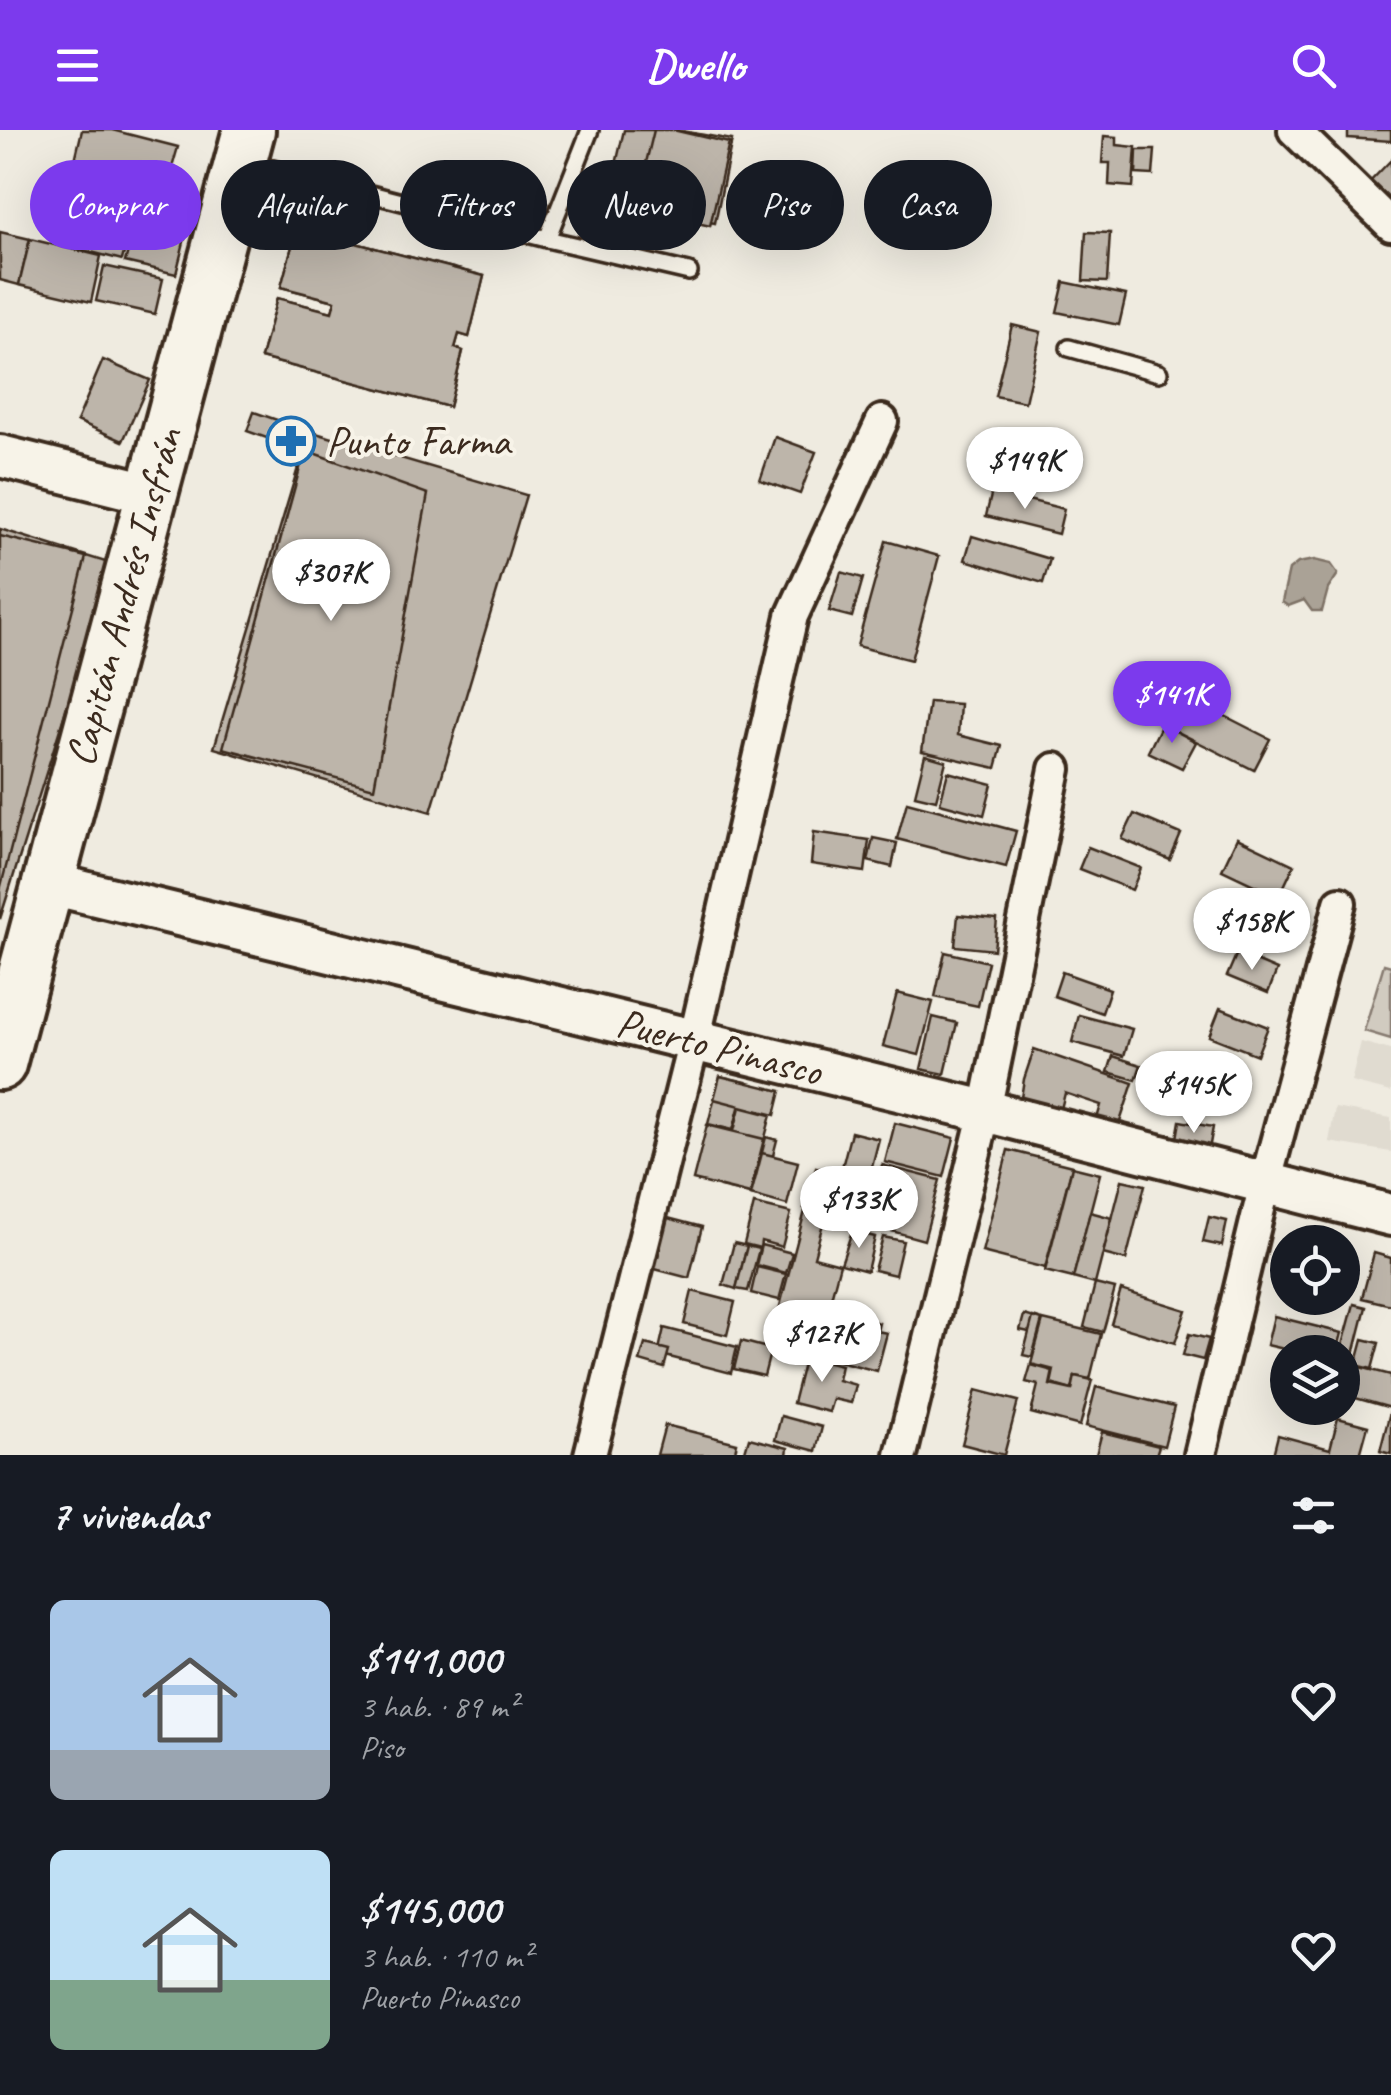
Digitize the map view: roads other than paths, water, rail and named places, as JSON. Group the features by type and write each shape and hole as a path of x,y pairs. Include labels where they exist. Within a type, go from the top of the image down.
{"main road":[{"name":"Capitán Andrés Insfrán","path":"0,1064 245,146"}],"street":[{"path":"1305,135 1391,225"},
{"path":"590,1455 694,1041 792,616 882,422"},
{"path":"0,456 152,494"},
{"path":"901,1455 985,1111 1055,769"},
{"name":"Puerto Pinasco","path":"47,883 985,1111 1391,1215"},
{"path":"1200,1455 1340,903"}],"lane":[{"path":"590,130 547,238 688,272"},
{"path":"245,146 400,193"},
{"path":"1069,348 1159,373"}],"place":[{"name":"Punto Farma","path":"291,441"}]}
